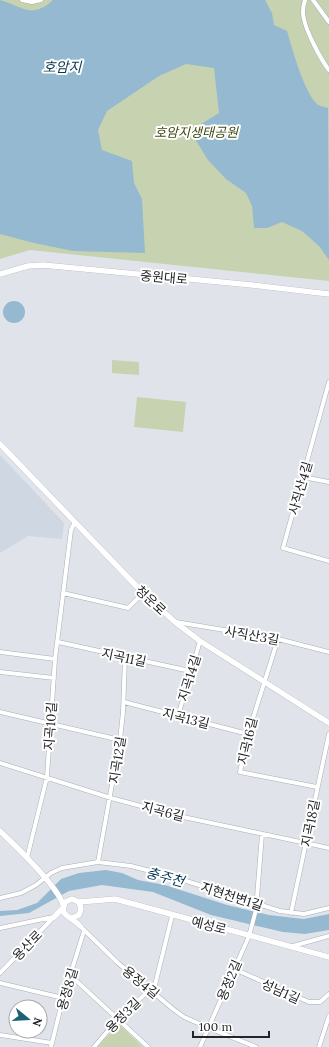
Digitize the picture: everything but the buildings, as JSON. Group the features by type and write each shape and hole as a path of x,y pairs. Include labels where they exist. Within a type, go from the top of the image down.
{"street":[{"path":"22,0 32,2 41,0"},
{"path":"305,0 303,9 304,20 320,57 329,70"},
{"path":"313,0 329,22"},
{"name":"중원대로","path":"0,274 28,266 43,266 252,285 329,294"},
{"name":"사직산4길","path":"329,382 283,548 329,561"},
{"name":"청운로","path":"0,444 143,593 175,622 200,641 329,722"},
{"path":"303,477 329,482"},
{"name":"지곡10길","path":"27,858 47,777 55,659 71,530 75,522"},
{"path":"64,593 128,608 143,593"},
{"name":"사직산3길","path":"175,622 278,639 329,652"},
{"name":"지곡16길","path":"278,639 263,681 248,734 240,772 317,788"},
{"name":"지곡14길","path":"178,716 200,641"},
{"name":"지곡11길","path":"58,642 125,658 190,671"},
{"path":"0,652 55,659"},
{"name":"지곡12길","path":"98,862 111,798 120,740 124,702 125,658"},
{"path":"0,672 54,678"},
{"name":"지곡13길","path":"124,702 248,734"},
{"path":"0,712 120,740"},
{"name":"지곡18길","path":"291,913 329,734"},
{"name":"지곡6길","path":"0,763 111,798 174,815 329,848"},
{"path":"0,830 27,858 64,903 65,915"},
{"name":"용정2길","path":"200,1047 249,936 256,910 262,834"},
{"name":"지현천변1길","path":"0,898 21,893 46,881 51,873 66,867 98,862 131,866 177,878 256,904 291,913 304,914 329,908"},
{"path":"54,917 64,903 73,899 79,902 82,928"},
{"name":"예성로","path":"79,902 115,899 172,916 292,946 329,957"},
{"path":"72,918 80,913 88,902"},
{"path":"0,928 65,915 72,918 82,928"},
{"name":"용정3길","path":"94,1047 118,1019 155,985 172,916"},
{"name":"용산로","path":"0,973 54,917"},
{"name":"용정8길","path":"52,1045 82,928"},
{"name":"용정4길","path":"82,928 118,963 184,1017 256,1047"},
{"path":"292,946 329,936"},
{"name":"성남1길","path":"234,969 309,1002 320,1002 329,996"},
{"path":"70,975 148,1047"},
{"path":"0,983 63,998"},
{"path":"319,1047 329,1016"},
{"path":"0,1035 52,1045"}],"shaded area":[{"path":"0,455 64,523 62,539 28,536 0,553"}],"green space":[{"name":"호암지","path":"0,0 329,0 329,281 30,250 0,259"},
{"path":"112,360 139,362 139,375 112,373"},
{"path":"137,397 186,402 183,432 134,427"},
{"path":"119,1024 143,1047 97,1047"}],"water":[{"name":"호암지","path":"0,0 26,10 32,10 39,9 53,0 265,0 272,13 274,25 287,31 303,80 312,98 318,105 328,108 329,260 319,246 302,231 282,222 267,228 254,228 252,206 246,193 226,179 208,160 190,131 219,113 214,68 186,64 159,76 107,111 98,130 102,150 132,161 134,183 142,199 145,253 73,251 0,234"},
{"path":"14,301 22,304 25,312 22,320 14,323 6,320 3,312 6,304"},
{"path":"106,870 122,873 138,880 165,885 227,905 269,915 304,919 329,914 329,930 305,934 283,932 211,915 153,892 102,885 69,891 29,913 0,916 0,911 17,910 37,903 61,879 79,873"}],"park label":[{"name":"호암지생태공원","path":"196,132"}],"water label":[{"name":"충주천","path":"165,877"}]}
